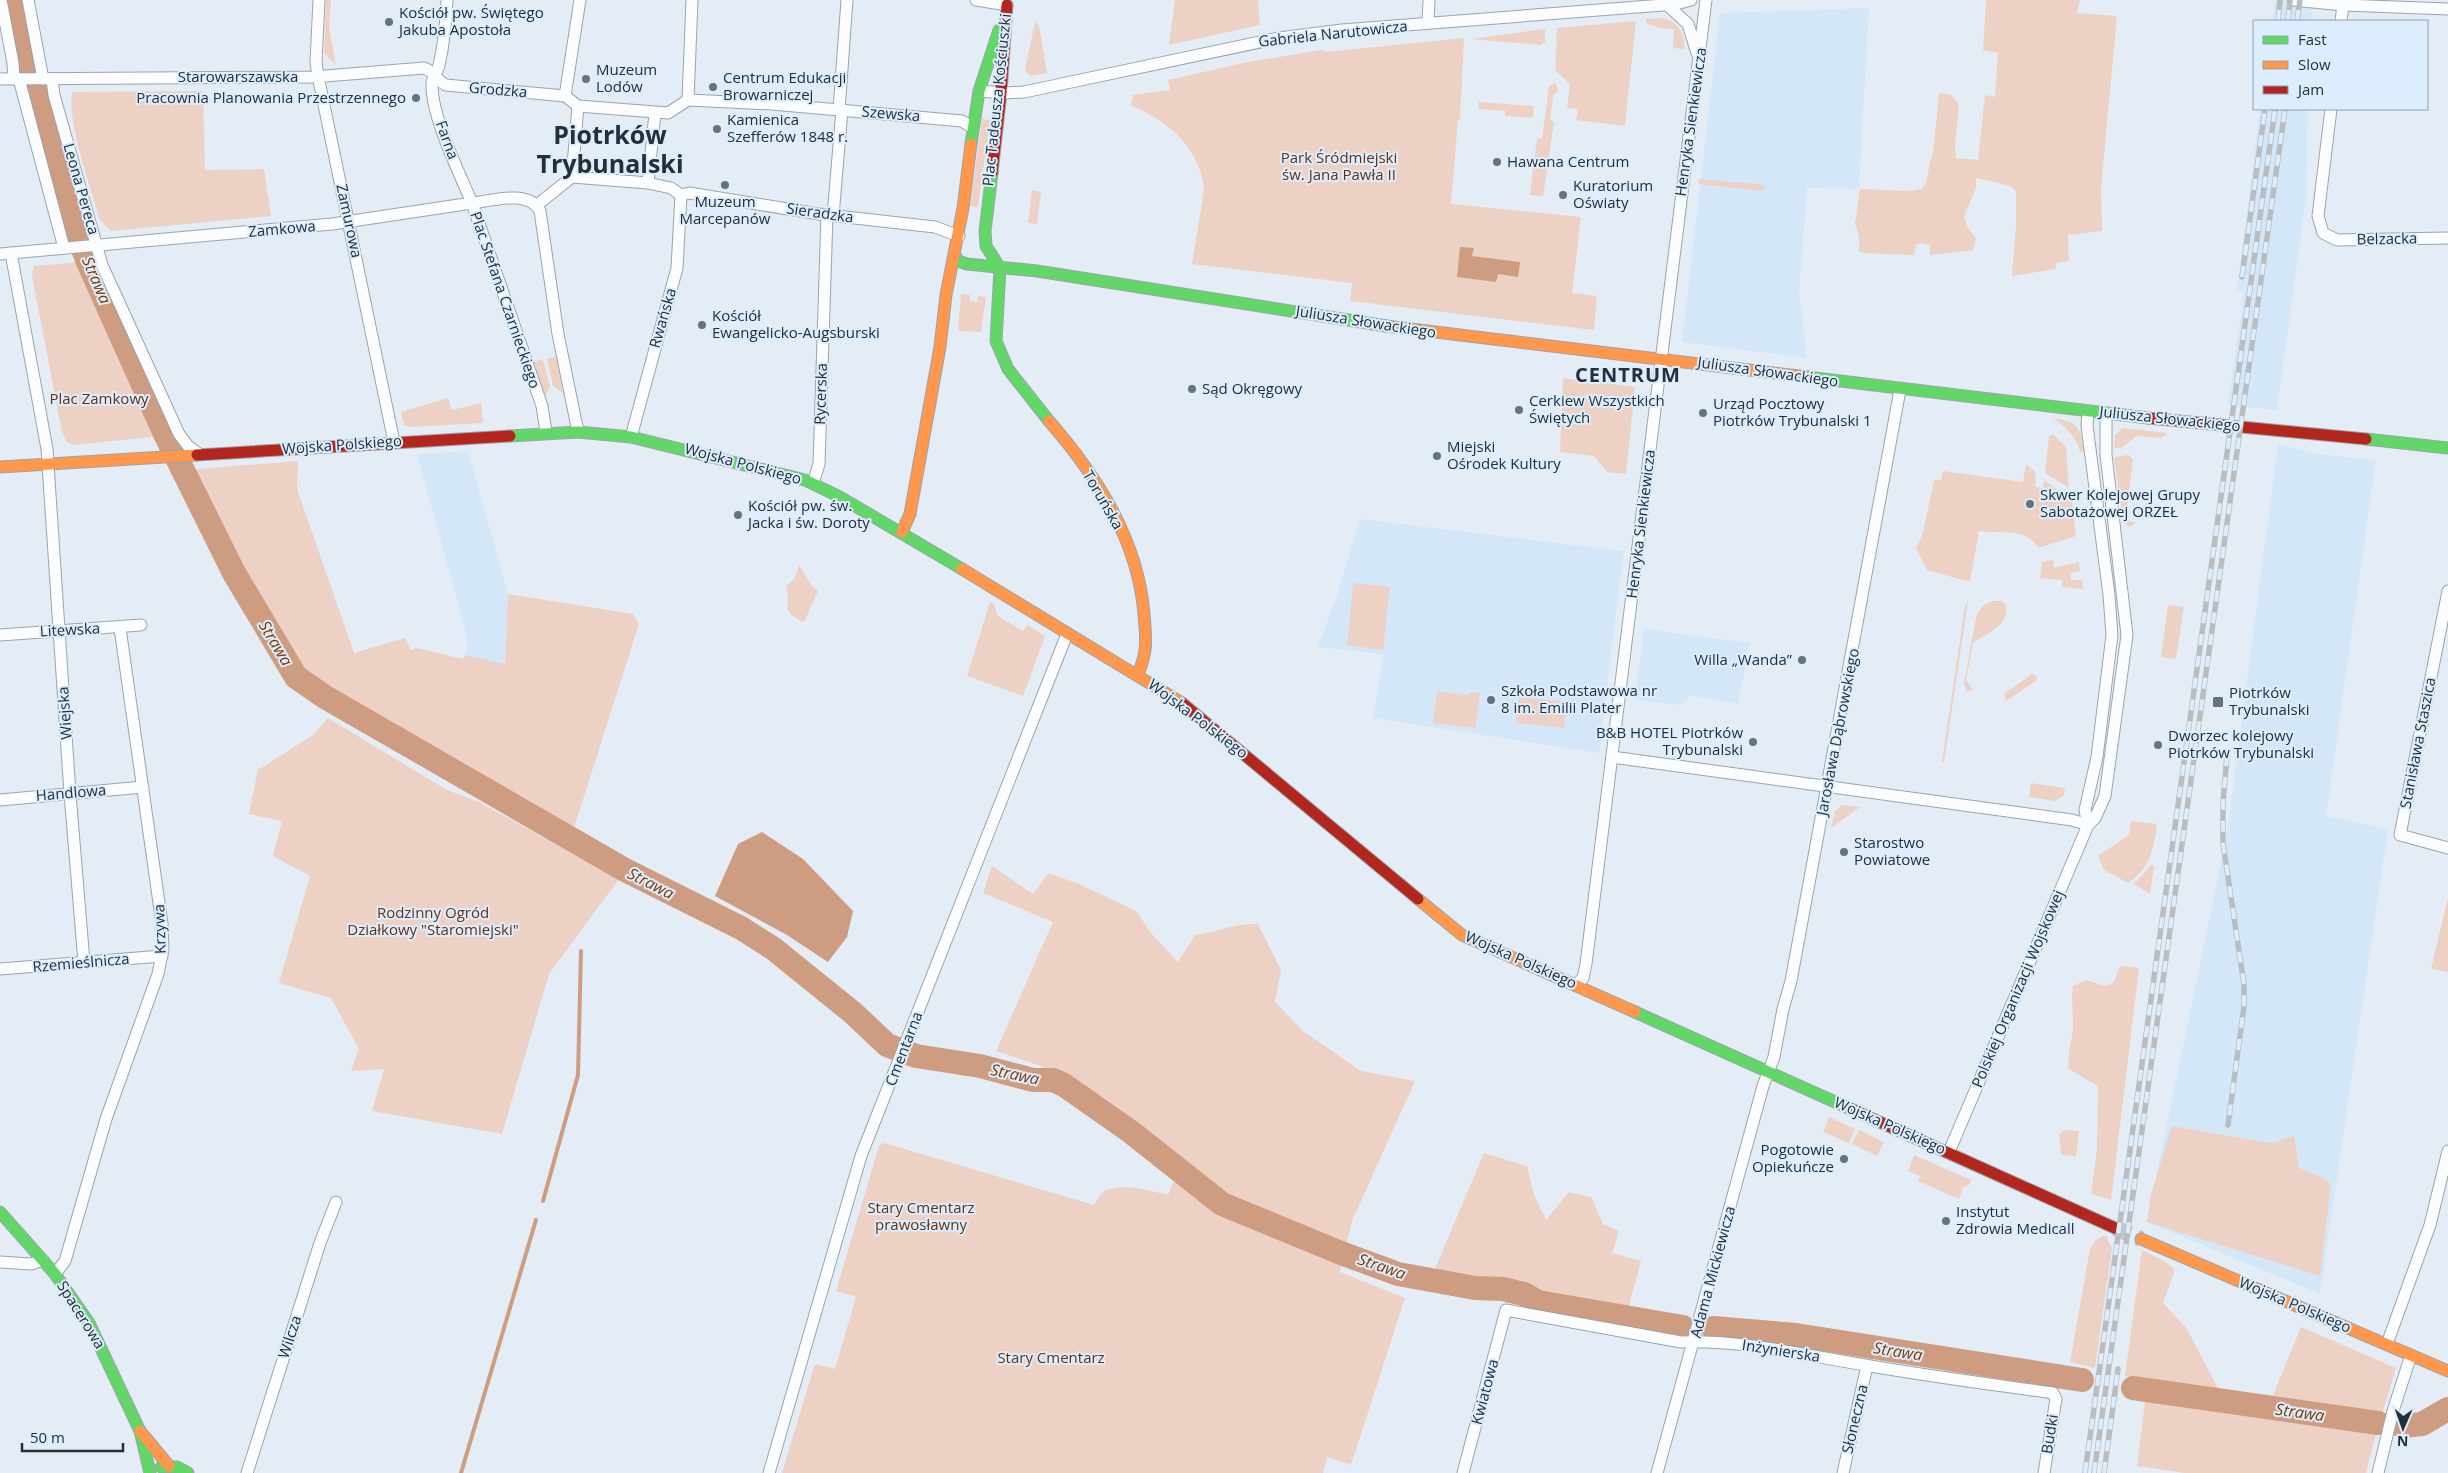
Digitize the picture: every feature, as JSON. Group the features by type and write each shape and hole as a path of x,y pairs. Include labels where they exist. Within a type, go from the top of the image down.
{"street":[{"name":"Leona Pereca","path":"0,0 13,63 54,95 94,245 102,265 179,434 188,446 199,454"},
{"name":"Leona Pereca","path":"28,0 32,79 64,248"},
{"name":"Zamurowa","path":"319,0 316,62 318,76 394,442"},
{"name":"Farna","path":"447,0 444,39 439,68 432,79 432,91 472,203"},
{"path":"580,0 566,96 578,106 668,114 688,100 692,0"},
{"name":"Rycerska","path":"813,483 819,464 830,215 840,110 847,0"},
{"path":"976,0 1007,2"},
{"path":"1428,23 1430,0"},
{"name":"Gabriela Narutowicza","path":"979,91 1001,93 1024,92 1252,42 1335,31 1666,4 1691,0"},
{"name":"Henryka Sienkiewicza","path":"1576,985 1584,978 1585,972 1706,0"},
{"path":"2293,0 2343,5 2448,9"},
{"name":"Plac Tadeusza Kościuszki","path":"902,532 910,514 940,347 946,295 955,255 979,91 1007,2"},
{"name":"Plac Tadeusza Kościuszki","path":"1000,268 989,251 985,238 985,224 1001,93 1007,2"},
{"path":"1666,4 1684,18 1690,27 1697,62"},
{"path":"2341,20 2343,5"},
{"name":"Starowarszawska","path":"0,79 318,76 424,68 435,75"},
{"name":"Grodzka","path":"435,75 440,83 446,85 566,96"},
{"name":"Szewska","path":"688,100 840,110 962,121 973,128"},
{"path":"572,177 578,106"},
{"name":"Belzacka","path":"2331,110 2318,216 2320,229 2327,237 2337,240 2448,238"},
{"path":"648,183 655,113"},
{"path":"578,432 558,334 542,216 537,205 572,177 648,183 671,188 681,195"},
{"name":"Sieradzka","path":"681,195 689,193 830,215 935,227 958,236"},
{"name":"Rwańska","path":"631,437 677,268 681,195"},
{"name":"Plac Stefana Czarnieckiego","path":"537,205 527,200 508,199 472,203 542,406 546,432"},
{"name":"Zamkowa","path":"64,248 279,229 472,203"},
{"name":"Plac Tadeusza Kościuszki","path":"958,236 972,241 989,251"},
{"path":"0,467 48,464 46,444 6,253 64,248"},
{"path":"955,255 963,264 1000,268"},
{"name":"Juliusza Słowackiego","path":"1000,268 1223,299 1341,321 1661,358 1900,390 2206,424 2284,430 2448,448"},
{"name":"Toruńska","path":"1000,268 995,329 997,350 1011,374 1074,450 1125,538 1137,569 1147,646 1145,658 1138,674"},
{"name":"Jarosława Dąbrowskiego","path":"1768,1071 1774,1056 1795,962 1900,390"},
{"name":"Polskiej Organizacji Wojskowej","path":"2088,411 2087,426 2109,596 2112,635 2111,660 2097,757 2085,810 2088,825"},
{"name":"Polskiej Organizacji Wojskowej","path":"1949,1152 2088,825 2101,807 2109,776 2126,658 2127,635 2124,594 2106,454 2106,413"},
{"name":"Wojska Polskiego","path":"48,464 486,438 546,432 578,432 631,437 747,464 813,483 902,532 1067,634 1138,674 1188,707 1462,935 2116,1228"},
{"name":"Wiejska","path":"48,464 70,794 84,962"},
{"name":"Stanisława Staszica","path":"2448,591 2400,835 2448,848"},
{"path":"2109,596 2124,594"},
{"name":"Litewska","path":"0,635 120,628 141,625"},
{"name":"Krzywa","path":"55,1274 65,1261 106,1119 158,974 162,956 162,924 120,628"},
{"name":"Cmentarna","path":"769,1473 851,1188 898,1063 1067,634"},
{"path":"1612,757 2072,820 2088,825"},
{"name":"Handlowa","path":"0,800 143,787"},
{"name":"Rzemieślnicza","path":"0,969 162,956"},
{"name":"Adama Mickiewicza","path":"1657,1473 1768,1071"},
{"path":"2387,1344 2430,1226 2448,1151"},
{"name":"Wilcza","path":"247,1473 322,1238 336,1202"},
{"name":"Spacerowa","path":"0,1212 55,1274 94,1332 122,1389 140,1432 150,1473"},
{"name":"Wojska Polskiego","path":"2141,1239 2448,1371"},
{"path":"0,1262 31,1264 43,1260"},
{"name":"Inżynierska","path":"1506,1310 1681,1342 1695,1338 1773,1348 1867,1366 2052,1393 2055,1395"},
{"name":"Kwiatowa","path":"1463,1473 1506,1310"},
{"path":"2378,1473 2393,1411 2411,1355"},
{"name":"Słoneczna","path":"1843,1473 1867,1366"},
{"name":"Budki","path":"2044,1473 2055,1395"},
{"name":"Spacerowa","path":"140,1432 170,1466"},
{"path":"150,1473 162,1466 177,1467 188,1473"}],"shaded area":[{"path":"2275,0 2313,0 2311,20 2272,20"},
{"path":"1869,8 1859,189 1807,188 1799,293 1807,358 1682,342 1720,13"},
{"path":"2260,110 2308,110 2306,198 2277,410 2228,405 2244,293 2237,289"},
{"path":"1460,247 1474,248 1472,256 1520,262 1518,277 1498,274 1496,282 1457,277"},
{"path":"2278,444 2318,454 2376,460 2326,816 2388,829 2320,1294 2147,1222 2227,833"},
{"path":"468,451 508,594 505,664 465,655 468,640 417,454"},
{"path":"1360,519 1624,551 1599,753 1373,718 1384,654 1318,647 1337,596"},
{"path":"1644,629 1750,643 1738,704 1690,695 1680,705 1635,700"},
{"path":"762,832 803,859 853,911 847,937 828,962 787,935 715,896 738,844"}],"green space":[{"path":"326,0 331,0 329,28 336,65 324,53"},
{"path":"1175,0 1258,0 1260,25 1169,45"},
{"path":"1986,0 2080,0 2077,13 2117,16 2101,189 2102,231 2068,235 2069,261 2056,263 2056,269 2012,276 2016,226 2016,191 2011,186 1976,178 1976,188 1964,217 1967,226 1976,239 1973,250 1930,255 1930,245 1921,243 1916,245 1914,255 1862,253 1859,251 1859,236 1855,224 1860,189 1909,191 1922,189 1925,185 1933,154 1939,93 1950,94 1959,104 1955,147 1956,158 1978,160 1985,95 1995,97 1998,53 1983,50"},
{"path":"1663,18 1669,20 1680,29 1684,49 1673,48 1674,29 1659,28 1646,23 1646,19"},
{"path":"1636,21 1625,126 1576,120 1578,109 1567,108 1570,84 1555,70 1557,28"},
{"path":"1035,22 1039,26 1047,73 1030,76 1025,70"},
{"path":"1545,29 1545,42 1540,45 1471,39"},
{"name":"Park Śródmiejski św. Jana Pawła II","path":"1464,38 1460,120 1458,120 1451,204 1581,217 1572,293 1597,296 1594,330 1350,301 1352,283 1192,264 1204,190 1202,175 1189,149 1170,128 1158,119 1131,106 1133,95 1170,90 1168,80 1248,62 1321,50 1326,52"},
{"path":"1555,83 1559,90 1553,96 1550,118 1554,123 1543,196 1530,195 1537,138 1542,139 1549,86"},
{"path":"42,91 49,91 87,231 83,232"},
{"path":"203,91 205,170 264,169 271,216 111,231 100,220 81,156 73,121 72,92"},
{"path":"1479,102 1534,106 1533,118 1505,116 1505,111 1478,109"},
{"path":"982,119 990,120 978,207 970,206"},
{"path":"1699,179 1766,185 1762,191 1698,184"},
{"path":"1032,190 1041,192 1037,224 1028,223"},
{"path":"96,260 175,435 172,435 90,261"},
{"name":"Plac Zamkowy","path":"81,262 162,436 73,445 67,442 62,432 32,276 34,266"},
{"path":"961,294 970,295 970,301 977,302 978,296 986,297 981,332 960,331 958,329"},
{"path":"556,356 563,393 553,386 547,359"},
{"path":"543,359 550,387 545,396 533,362"},
{"path":"1563,378 1635,387 1626,474 1607,472 1594,456 1560,452"},
{"path":"448,398 452,410 481,403 483,423 410,427 404,425 401,412"},
{"path":"2053,418 2068,421 2077,427 2082,437 2084,452 2080,452 2077,443 2070,433"},
{"path":"2123,428 2167,433 2162,438 2137,436 2121,448 2114,448 2115,435"},
{"path":"2053,434 2066,447 2069,488 2045,473 2049,437"},
{"path":"2129,455 2133,460 2125,521 2136,522 2130,527 2123,522 2114,457"},
{"path":"298,461 297,489 354,653 405,638 411,650 417,648 463,659 465,655 505,664 508,594 633,614 639,624 572,834 436,759 311,683 242,581 189,478 197,469"},
{"path":"2026,464 2036,472 2035,487 2043,488 2044,480 2072,501 2076,536 2038,548 2033,541 2019,534 1979,531 1970,582 1927,570 1916,549 1923,533 1934,480 1941,480 1943,471 2023,482"},
{"path":"2053,560 2054,568 2079,562 2080,571 2071,573 2071,580 2082,580 2083,589 2062,587 2062,580 2040,578 2042,562"},
{"path":"799,565 812,586 818,591 804,622 791,615 788,611 786,586 795,578"},
{"path":"1353,583 1390,587 1383,650 1347,645"},
{"path":"1968,600 1944,762 1942,762 1965,606"},
{"path":"1993,601 2001,601 2006,605 2006,612 2001,623 1996,628 1973,643 1966,680 1973,690 1967,692 1964,684 1977,613 1984,605"},
{"path":"990,602 994,604 998,616 1023,631 1028,625 1045,636 1023,696 967,676"},
{"path":"2168,605 2184,607 2176,659 2161,657"},
{"path":"2032,674 2036,676 2037,680 2006,701 2004,694"},
{"path":"1437,691 1469,695 1469,692 1480,693 1475,728 1433,723"},
{"path":"1519,697 1567,702 1564,728 1516,723"},
{"name":"Rodzinny Ogród Działkowy \"Staromiejski\"","path":"328,718 447,790 477,801 619,879 549,974 502,1134 372,1111 384,1069 351,1071 359,1049 331,998 279,983 310,876 273,856 282,821 249,814 258,770 313,735"},
{"path":"2031,783 2065,788 2064,795 2055,801 2029,797"},
{"path":"1842,805 1860,807 1831,828 1835,811"},
{"path":"2131,821 2157,824 2150,857 2141,871 2128,883 2104,870 2098,856 2129,835"},
{"path":"2151,865 2154,866 2150,894 2134,884"},
{"path":"992,866 1033,894 1049,873 1081,885 1136,911 1152,934 1178,962 1195,935 1242,925 1258,924 1281,970 1275,1002 1303,1031 1361,1071 1415,1081 1352,1221 1340,1272 1405,1298 1351,1465 1327,1457 1323,1473 782,1473 815,1364 835,1369 856,1297 836,1291 879,1146 884,1143 1094,1205 1100,1195 1115,1188 1143,1189 1168,1195 1183,1159 1115,1107 1041,1066 996,1051 1053,922 983,893"},
{"path":"2448,898 2448,972 2431,969"},
{"path":"2120,966 2139,968 2111,1200 2091,1194 2097,1149 2098,1086 2069,1069 2068,1057 2073,1028 2073,986 2086,980 2105,986 2114,982"},
{"path":"1829,1117 1855,1129 1849,1143 1823,1132"},
{"path":"2172,1126 2271,1143 2294,1136 2299,1168 2321,1177 2331,1184 2320,1276 2147,1222 2151,1194"},
{"path":"1859,1130 1884,1142 1877,1156 1852,1144"},
{"path":"2066,1130 2079,1131 2076,1156 2061,1155 2059,1134"},
{"path":"1484,1153 1527,1166 1534,1195 1546,1220 1569,1192 1591,1197 1603,1224 1619,1231 1612,1253 1641,1261 1628,1309 1434,1271"},
{"path":"1914,1155 1971,1180 1969,1185 1963,1187 1959,1199 1918,1181 1920,1176 1908,1171"},
{"path":"2106,1236 2112,1248 2095,1368 2070,1362 2090,1249 2096,1240"},
{"path":"2142,1250 2164,1261 2175,1270 2163,1303 2187,1329 2221,1394 2125,1376"},
{"path":"2301,1327 2396,1368 2381,1417 2271,1400"},
{"path":"2146,1394 2378,1426 2366,1473 2185,1473 2137,1466"}],"waterway":[{"name":"Strawa","path":"15,0 24,52 76,232 88,262 166,436 234,573 296,677 325,697 625,870 741,928 774,949 852,1012 887,1045 916,1056 980,1066 1033,1080 1053,1080 1064,1085 1131,1132 1222,1204 1341,1253 1398,1274 1475,1288 1503,1289 1524,1294 1538,1302 1683,1327"},
{"path":"543,1201 578,1075 581,951"},
{"path":"461,1473 536,1220"},
{"name":"Strawa","path":"1713,1328 1796,1335 2082,1380"},
{"name":"Strawa","path":"2133,1388 2378,1423"},
{"name":"Strawa","path":"2402,1426 2422,1424 2448,1409"}],"tunnel":[{"path":"2115,1228 2141,1239"}],"railway":[{"path":"2278,20 2280,0"},
{"path":"2288,20 2290,0"},
{"path":"2297,20 2300,0"},
{"path":"2242,277 2265,110"},
{"path":"2085,1473 2275,110"},
{"path":"2094,1473 2285,110"},
{"path":"2227,755 2223,803 2223,843 2244,985 2244,1006 2228,1125"},
{"path":"2104,1473 2118,1369"}],"traffic: fast":[{"path":"971,144 979,91 999,30"},
{"path":"992,173 985,231 986,246 1000,268 996,341 1008,369 1049,421"},
{"path":"955,255 958,261 967,264 1037,271 1386,326"},
{"path":"1807,377 2148,418"},
{"path":"510,436 578,432 631,437 805,480 840,497 962,569"},
{"path":"2366,439 2448,448"},
{"path":"1635,1012 1853,1110"},
{"path":"0,1212 55,1274 89,1323 140,1431 150,1473"},
{"path":"161,1467 177,1467 188,1473"}],"traffic: slow":[{"path":"902,532 910,514 940,347 946,295 963,208 971,144"},
{"path":"1386,326 1807,377"},
{"path":"1049,421 1067,442 1099,487 1124,535 1133,560 1140,587 1146,638 1145,651 1138,674"},
{"path":"0,467 197,455"},
{"path":"962,569 1182,703"},
{"path":"1418,899 1462,935 1635,1012"},
{"path":"2141,1239 2448,1371"},
{"path":"140,1431 169,1466"}],"traffic: jam":[{"path":"992,173 1001,93 1007,5"},
{"path":"2148,418 2366,439"},
{"path":"197,455 510,436"},
{"path":"1182,703 1418,899"},
{"path":"1853,1110 2115,1228"}],"place":[{"name":"Kościół pw. Świętego Jakuba Apostoła","path":"389,22"},
{"name":"Muzeum Lodów","path":"586,79"},
{"name":"Centrum Edukacji Browarniczej","path":"713,87"},
{"name":"Pracownia Planowania Przestrzennego","path":"416,98"},
{"name":"Kamienica Szefferów 1848 r.","path":"717,129"},
{"name":"Hawana Centrum","path":"1497,162"},
{"name":"Muzeum Marcepanów","path":"725,185"},
{"name":"Kuratorium Oświaty","path":"1563,195"},
{"name":"Kościół Ewangelicko-Augsburski","path":"702,325"},
{"name":"Sąd Okręgowy","path":"1192,389"},
{"name":"Cerkiew Wszystkich Świętych","path":"1519,410"},
{"name":"Urząd Pocztowy Piotrków Trybunalski 1","path":"1703,413"},
{"name":"Miejski Ośrodek Kultury","path":"1437,456"},
{"name":"Skwer Kolejowej Grupy Sabotażowej ORZEŁ","path":"2030,504"},
{"name":"Kościół pw. św. Jacka i św. Doroty","path":"738,515"},
{"name":"Willa „Wanda”","path":"1802,660"},
{"name":"Szkoła Podstawowa nr 8 im. Emilii Plater","path":"1491,700"},
{"name":"Piotrków Trybunalski","path":"2218,702"},
{"name":"B&B HOTEL Piotrków Trybunalski","path":"1753,742"},
{"name":"Dworzec kolejowy Piotrków Trybunalski","path":"2158,745"},
{"name":"Starostwo Powiatowe","path":"1844,852"},
{"name":"Pogotowie Opiekuńcze","path":"1844,1159"},
{"name":"Instytut Zdrowia Medicall","path":"1946,1221"}],"district":[{"name":"Piotrków Trybunalski","path":"610,150"},
{"name":"CENTRUM","path":"1628,375"}],"park label":[{"name":"Stary Cmentarz prawosławny","path":"921,1216"},
{"name":"Stary Cmentarz","path":"1051,1358"}]}
